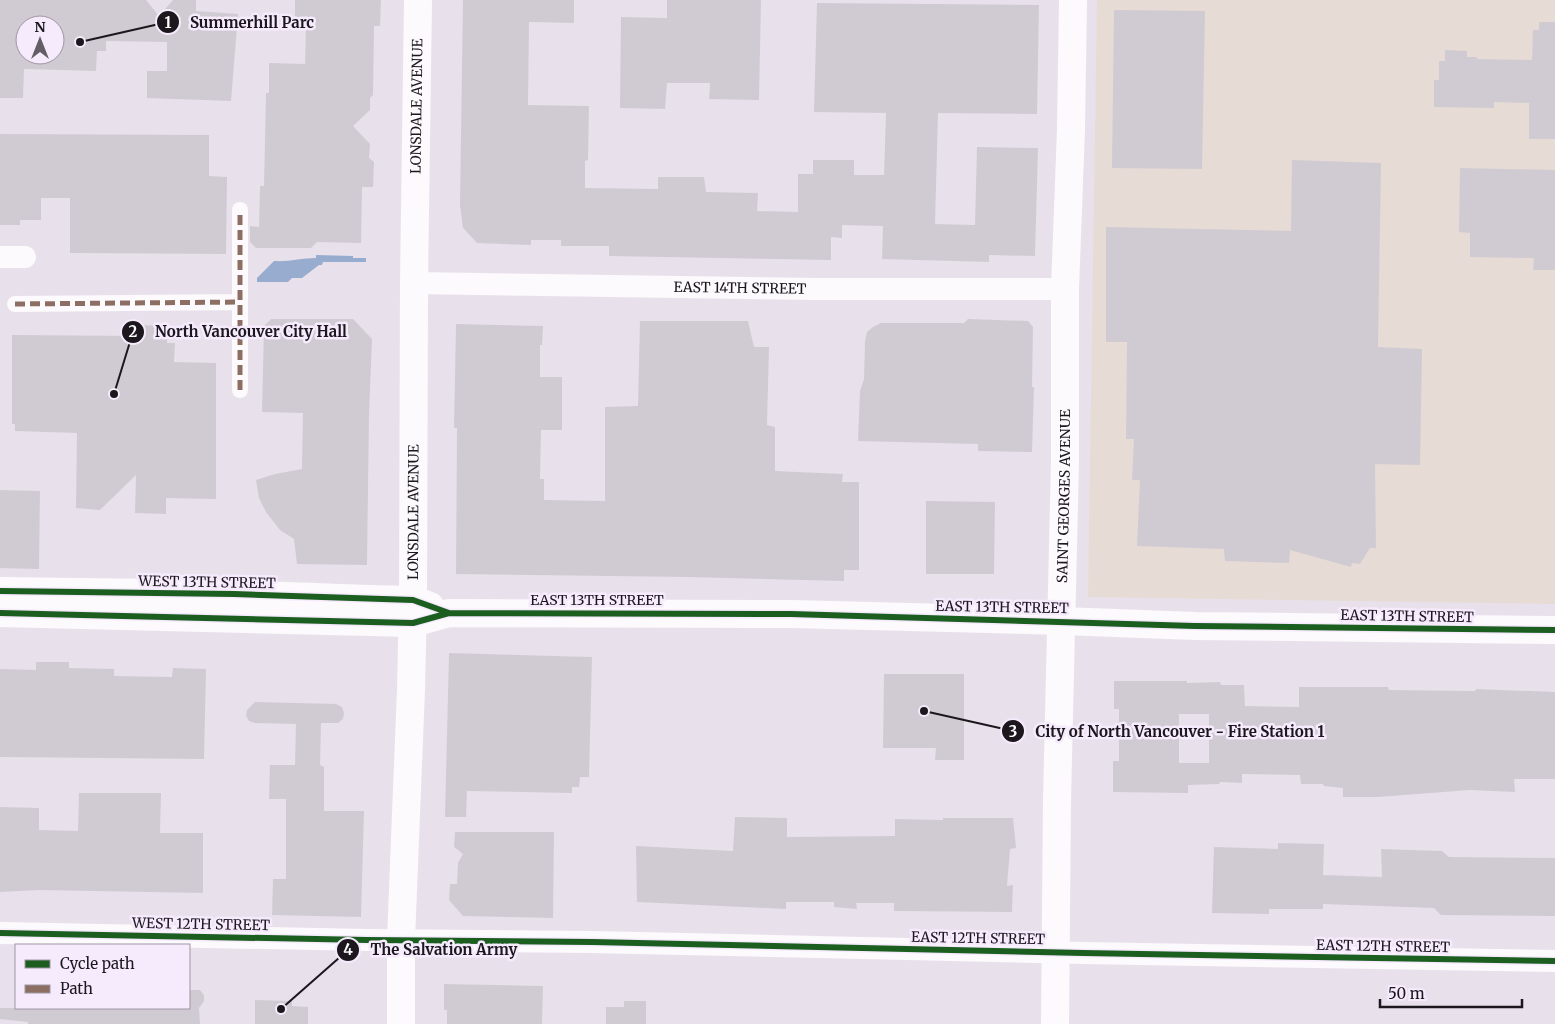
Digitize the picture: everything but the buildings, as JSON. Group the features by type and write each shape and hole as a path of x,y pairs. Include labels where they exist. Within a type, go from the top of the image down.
{"main road":[{"name":"LONSDALE AVENUE","path":"400,1024 401,940 413,612 414,283 418,0"},
{"name":"SAINT GEORGES AVENUE","path":"1055,1024 1057,800 1065,461 1065,289 1073,0"},
{"name":"WEST 13TH STREET","path":"0,591 234,594 413,612"},
{"name":"EAST 13TH STREET","path":"413,612 791,614 1195,626 1555,630"},
{"path":"0,613 413,612"}],"street":[{"path":"240,210 240,390"},
{"path":"0,257 25,257"},
{"name":"EAST 14TH STREET","path":"414,283 814,290 1065,289"},
{"path":"15,304 240,302"},
{"name":"WEST 12TH STREET","path":"0,933 401,940"},
{"name":"EAST 12TH STREET","path":"401,940 1555,961"}],"shaded area":[{"path":"1097,0 1555,0 1555,604 1088,597"}],"water":[{"path":"316,255 353,256 353,258 366,258 366,262 323,262 322,265 319,265 302,278 292,278 288,282 257,282 257,278 274,261 316,258"}],"marked path":[{"path":"240,210 240,390"},
{"path":"15,304 240,302"}],"cycle path":[{"path":"0,591 234,594 413,600 449,613"},
{"path":"0,613 413,623 449,613 791,614 1195,626 1555,630"},
{"path":"0,933 592,942 1555,961"}],"place":[{"name":"Summerhill Parc","path":"80,42"},
{"name":"North Vancouver City Hall","path":"114,394"},
{"name":"City of North Vancouver - Fire Station 1","path":"924,711"},
{"name":"The Salvation Army","path":"281,1009"}]}
